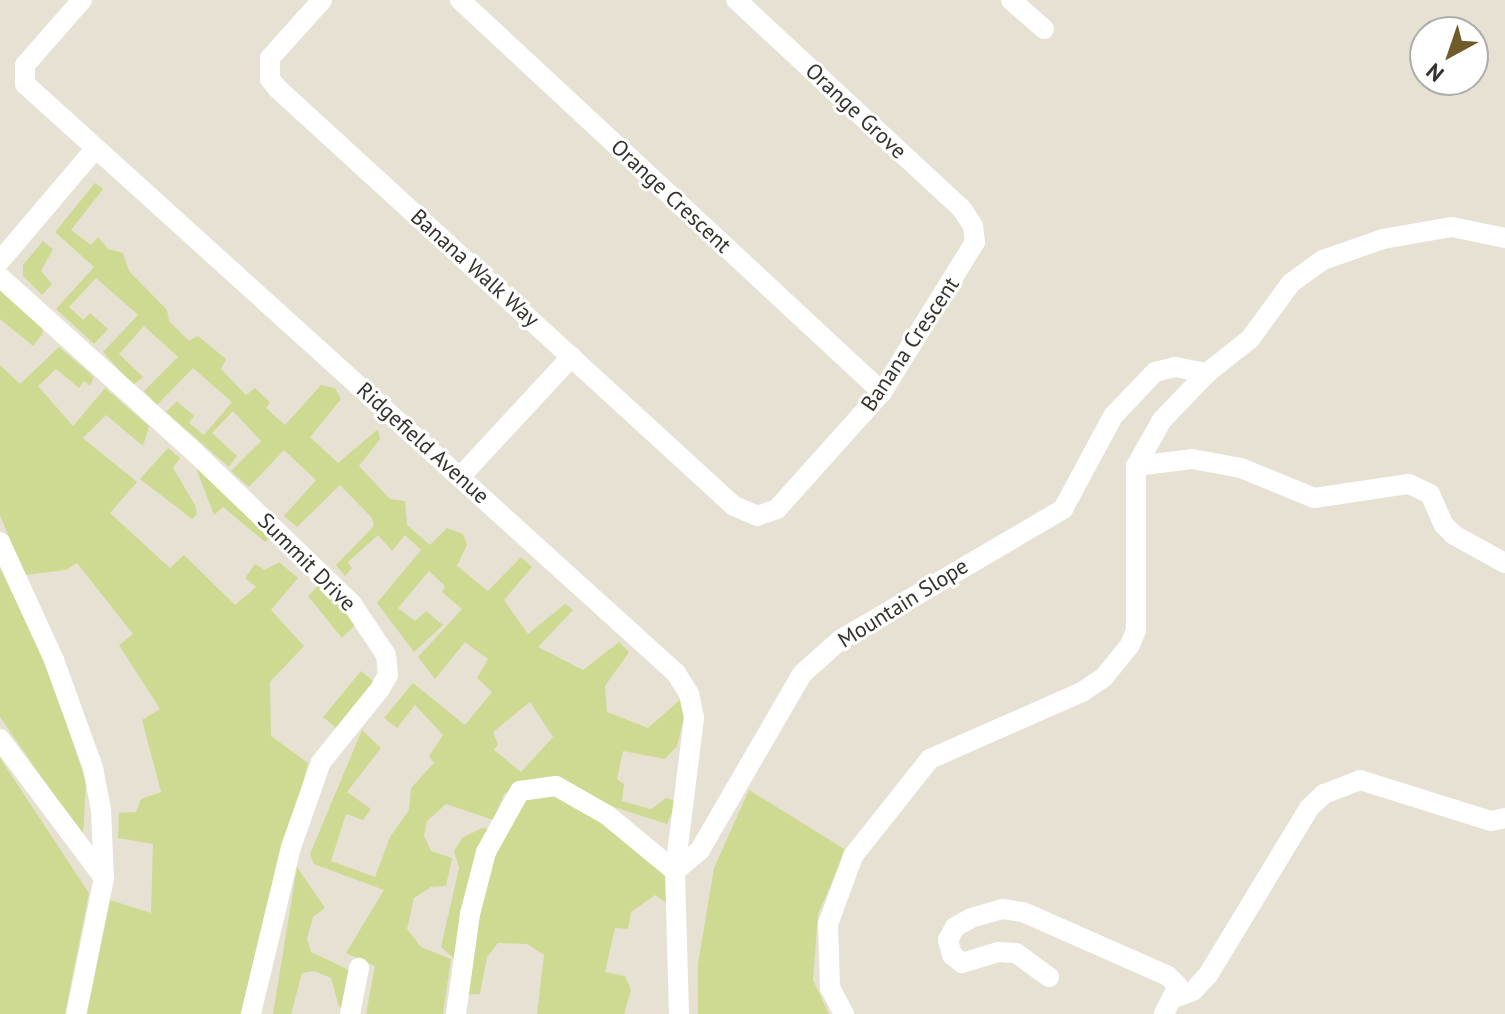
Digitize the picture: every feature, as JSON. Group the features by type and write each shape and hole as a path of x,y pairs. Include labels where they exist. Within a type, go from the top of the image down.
{"street":[{"name":"Ridgefield Avenue","path":"82,0 21,76 95,149 676,673 689,694 694,718 675,871"},
{"name":"Banana Walk Way","path":"322,0 275,50 270,79 734,506 757,516"},
{"name":"Orange Crescent","path":"460,0 882,392"},
{"name":"Orange Grove","path":"736,0 962,209 973,226"},
{"path":"1011,0 1044,29"},
{"path":"0,261 95,149"},
{"name":"Banana Crescent","path":"757,516 777,509 882,392 970,255 973,226"},
{"path":"844,1014 830,988 828,924 853,856 930,759 1082,692 1104,677 1130,645 1136,630 1136,466 1162,420 1207,373 1250,339 1291,283 1323,260 1383,239 1452,227 1505,238"},
{"name":"Summit Drive","path":"0,277 189,447 352,604 386,655 388,675 380,689 321,762 291,847 251,1014"},
{"path":"461,476 572,356"},
{"name":"Mountain Slope","path":"675,871 700,850 802,674 840,640 1063,509 1113,416 1155,372 1175,367 1207,373"},
{"path":"1136,466 1192,459 1241,468 1314,498 1409,484 1430,494 1444,525 1454,535 1505,563"},
{"path":"0,542 54,660 93,768 104,878 76,1014"},
{"path":"0,739 104,878"},
{"path":"1171,1006 1193,991 1208,975 1309,808 1324,794 1360,780 1491,821 1505,818"},
{"path":"456,1014 470,914 486,852 520,791 556,786 607,815 675,871 680,912 679,1014"},
{"path":"1049,977 1016,953 998,952 962,963 952,955 948,940 955,927 971,918 1003,909 1023,912 1168,976 1178,986 1171,1006"},
{"path":"350,1014 359,968"}],"green space":[{"path":"95,183 103,189 71,230 91,245 98,237 108,249 123,253 129,271 167,310 169,321 189,341 198,336 226,359 221,369 246,395 255,388 270,402 266,408 285,425 321,385 335,388 341,399 310,437 338,463 378,429 380,439 359,466 390,499 405,501 407,525 430,545 447,528 463,534 467,545 457,566 488,591 521,557 532,567 504,600 528,634 565,604 573,610 538,647 583,670 619,642 629,652 605,686 607,712 648,728 681,699 685,713 677,746 665,759 623,751 617,779 624,784 622,801 651,809 666,798 677,801 667,824 529,780 504,794 493,820 446,804 427,821 424,836 431,851 452,858 446,886 431,887 414,898 407,929 421,947 451,959 443,1014 366,1014 375,966 346,953 384,890 314,864 310,854 362,730 381,748 347,792 371,809 363,820 346,814 331,861 375,877 390,837 409,810 411,788 434,763 429,756 443,735 415,705 397,728 384,718 413,683 465,725 492,692 477,678 488,659 465,642 435,679 418,657 462,609 442,592 445,586 429,571 398,608 415,621 426,611 443,625 414,652 377,603 421,550 405,535 392,551 378,535 348,562 352,568 345,576 336,565 374,526 372,518 340,485 297,527 284,516 316,480 284,450 249,487 231,471 261,441 233,411 212,433 237,456 229,467 166,412 177,401 194,416 189,423 204,435 232,402 193,368 157,405 144,391 178,357 144,326 119,354 143,377 133,385 103,352 138,315 96,278 69,307 83,320 90,313 108,329 94,344 56,309 94,267 55,232","holes":["530,702 553,737 521,772 494,750 498,744 493,732"]},
{"path":"43,241 53,249 41,271 52,284 42,295 23,276 23,265"},
{"path":"0,288 41,324 43,333 33,346 0,319"},
{"path":"59,347 94,377 90,386 84,381 79,388 56,369 38,386 73,426 105,388 149,426 143,446 106,415 83,438 137,482 110,513 170,568 184,555 235,605 256,587 245,578 255,564 265,570 279,562 298,578 271,610 304,646 270,682 271,736 308,763 244,1014 87,1014 110,900 151,913 153,844 118,838 119,813 136,812 141,799 161,792 142,720 160,709 119,645 133,634 77,563 66,570 24,575 0,515 0,365 20,384"},
{"path":"168,448 180,458 173,468 195,505 197,514 192,519 140,479"},
{"path":"196,468 273,535 265,542 223,507 214,515"},
{"path":"0,568 47,664 86,782 83,837 0,717"},
{"path":"322,582 359,621 342,638 308,596"},
{"path":"361,671 379,686 340,731 323,717"},
{"path":"0,758 89,893 65,1014 0,1014"},
{"path":"749,790 846,850 818,914 813,980 829,1014 698,1014 698,964 714,868"},
{"path":"558,795 613,825 664,869 670,882 669,905 655,895 631,912 628,929 615,928 605,972 625,976 631,990 624,1014 537,1014 544,955 527,944 498,943 487,957 480,994 464,995 490,856 524,797"},
{"path":"482,828 490,829 458,962 441,947 459,868 454,851 462,838"},
{"path":"297,867 325,908 313,917 307,939 311,952 353,972 347,1008 339,1007 331,978 314,971 302,973 291,1014 273,1014"}]}
